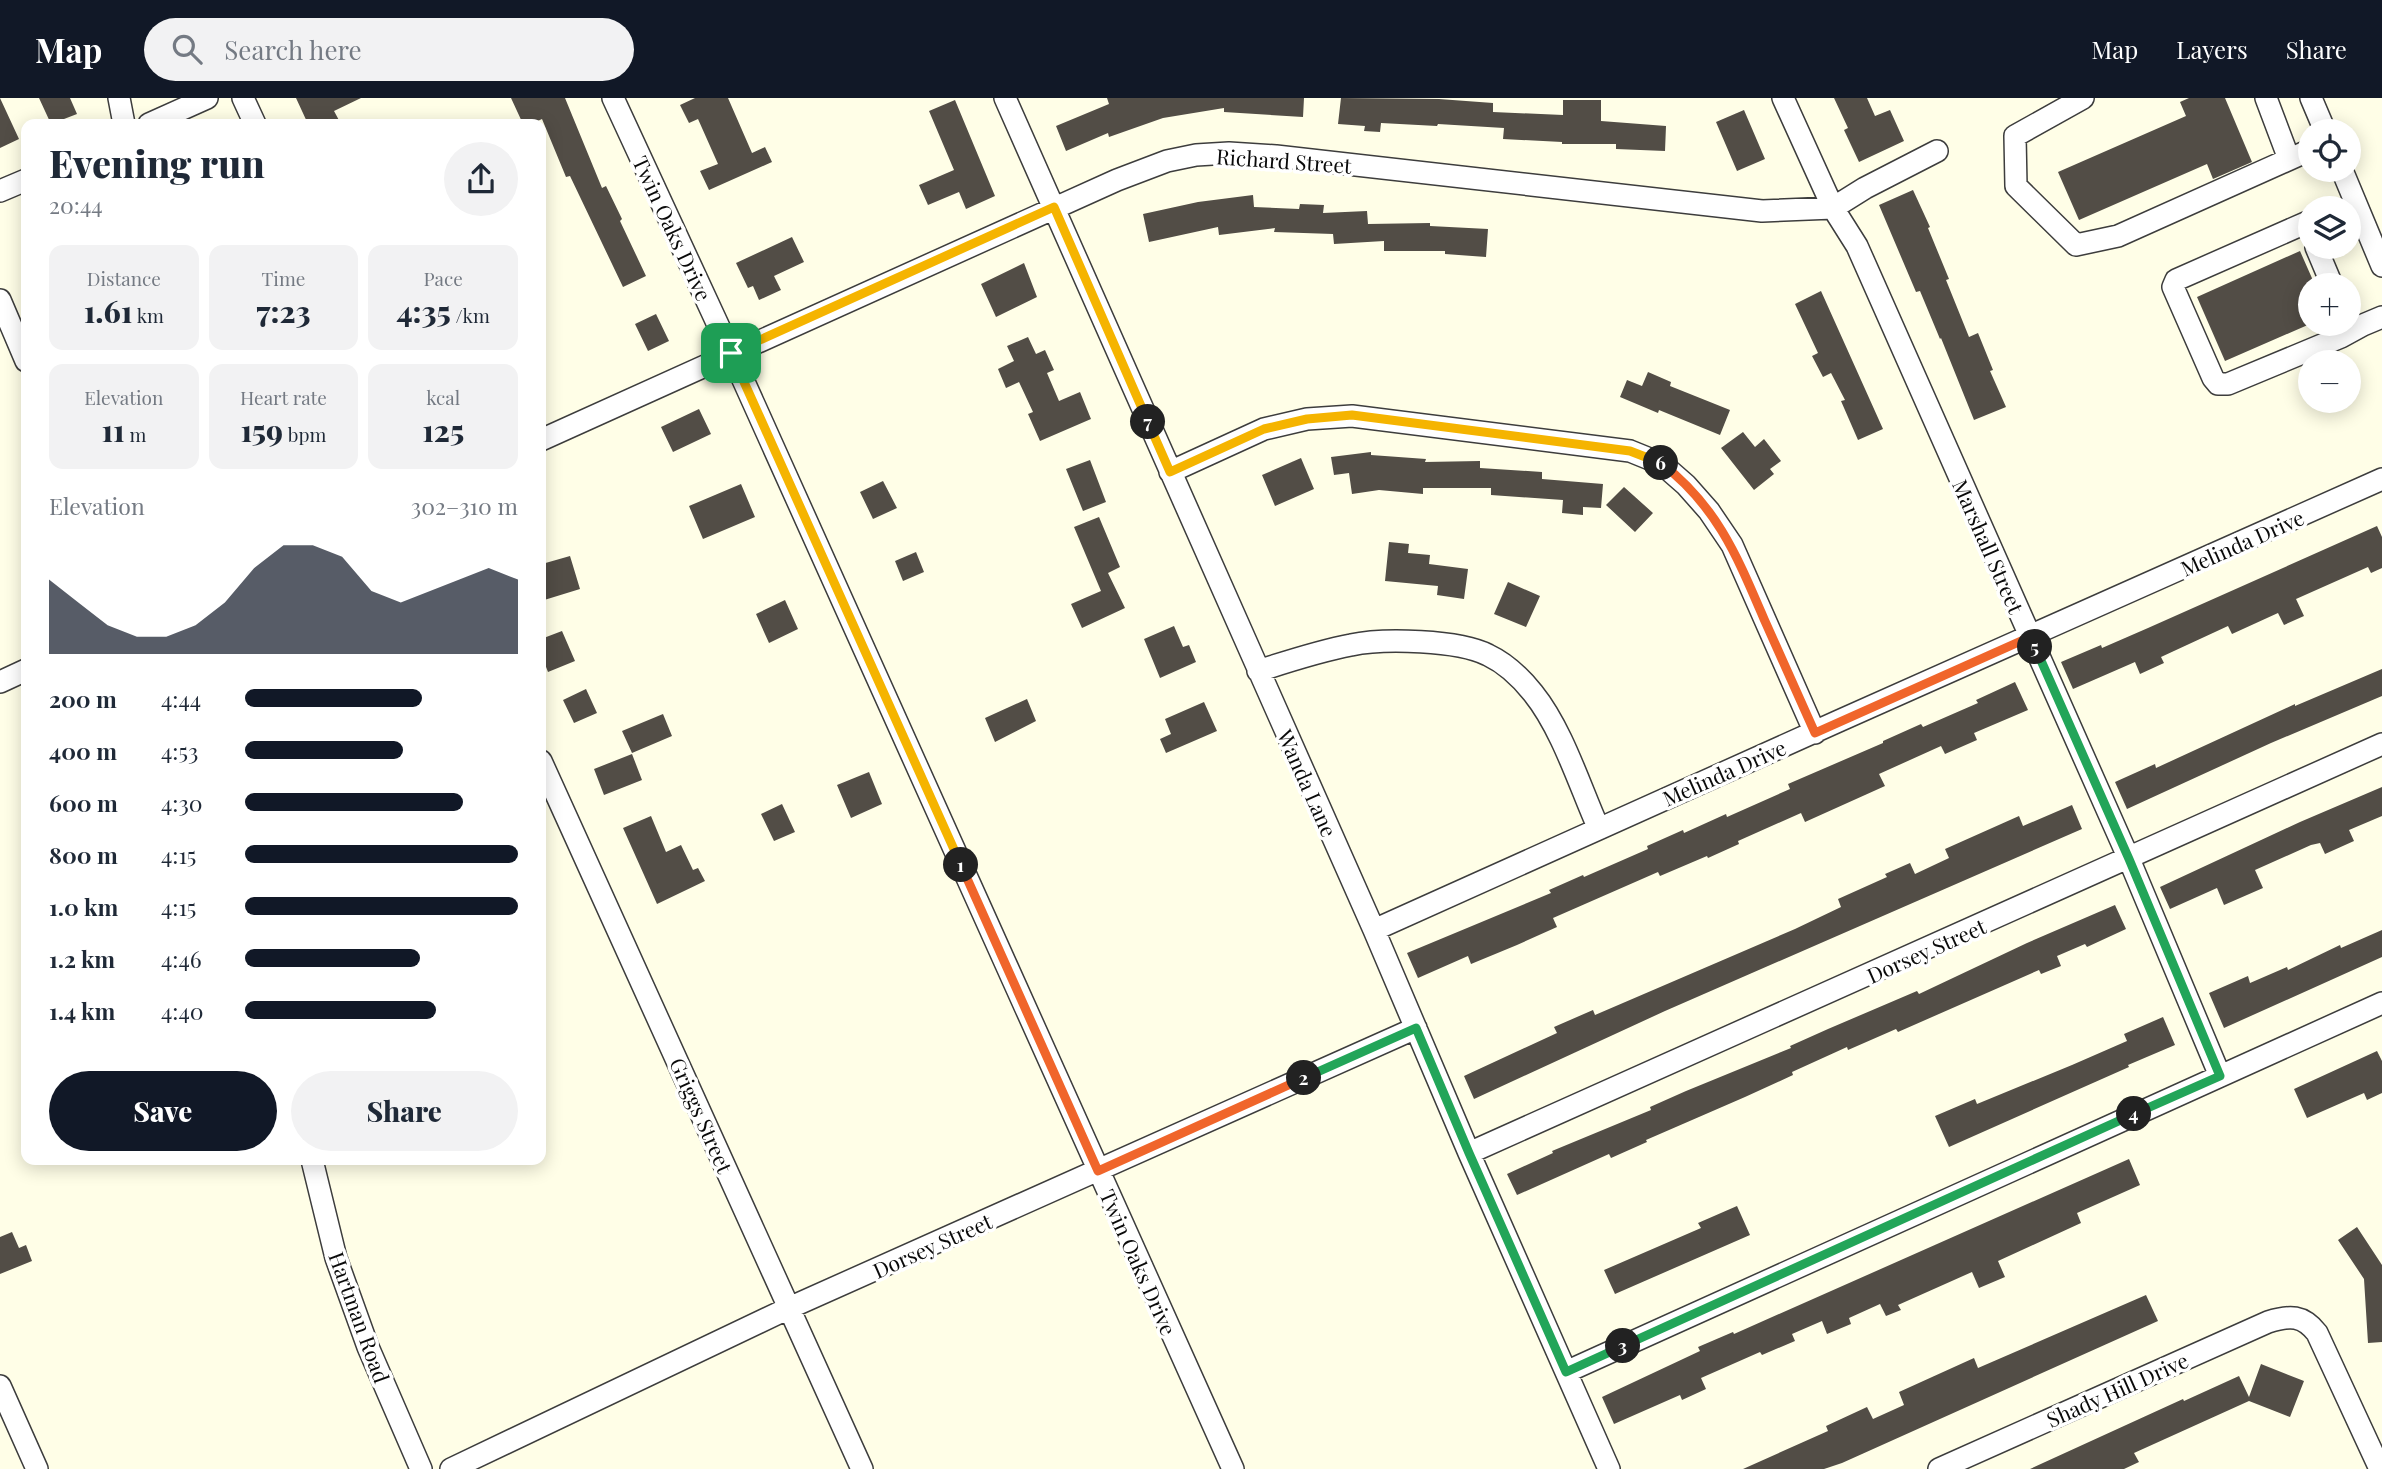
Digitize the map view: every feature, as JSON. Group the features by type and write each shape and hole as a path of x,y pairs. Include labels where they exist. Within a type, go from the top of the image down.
{"street":[{"path":"119,98 123,119"},
{"path":"160,119 207,98"},
{"path":"243,98 253,119"},
{"name":"Twin Oaks Drive","path":"613,98 731,353 1233,1469"},
{"name":"Wanda Lane","path":"1005,98 1374,930 1609,1469"},
{"name":"Marshall Street","path":"1783,98 1833,208 1857,246 2129,859 2220,1076"},
{"path":"2083,98 2015,136 2016,186 2076,245 2118,236 2298,155"},
{"path":"2266,98 2289,159"},
{"path":"2311,98 2320,119"},
{"path":"1833,208 1865,188 1937,151"},
{"name":"Richard Street","path":"546,438 1054,207 1167,161 1196,155 1228,153 1762,211 1833,208"},
{"path":"0,191 21,182"},
{"path":"2361,229 2382,266"},
{"path":"2298,230 2184,275 2176,280 2173,287 2218,384 2228,384 2329,336"},
{"path":"0,300 21,349"},
{"path":"2361,323 2382,317"},
{"path":"1170,472 1264,429 1307,419 1352,415 1630,451 1662,464 1686,485 1709,511 1732,545 1815,733"},
{"name":"Melinda Drive","path":"1374,930 1598,827 1815,733 2382,479"},
{"path":"1258,671 1315,652 1354,644 1397,641 1458,646 1487,654 1514,671 1534,693 1554,727 1598,827"},
{"path":"0,682 21,672"},
{"name":"Dorsey Street","path":"1469,1153 2382,744"},
{"name":"Griggs Street","path":"546,772 862,1469"},
{"path":"1566,1372 2382,1003"},
{"name":"Dorsey Street","path":"451,1469 789,1308 1416,1028"},
{"name":"Hartman Road","path":"313,1165 336,1258 368,1347 421,1469"},
{"name":"Shady Hill Drive","path":"1939,1469 2282,1317 2309,1322 2317,1333 2380,1469"},
{"path":"0,1386 37,1469"}],"building":[{"path":"0,98 19,139 0,148"},
{"path":"39,98 70,98 77,114 64,119 49,119"},
{"path":"296,98 361,98 334,111 338,119 306,119"},
{"path":"511,98 565,98 602,188 606,186 646,276 623,287 570,176 566,177 546,129 546,119 521,119"},
{"path":"695,98 728,98 752,153 765,147 772,162 709,190 700,171 718,164 698,119 689,123 680,105"},
{"path":"1107,98 1304,98 1303,117 1224,112 1224,108 1163,118 1109,137 1108,133 1066,151 1056,126 1109,104"},
{"path":"1341,98 1439,99 1493,103 1493,112 1563,115 1563,100 1601,100 1601,121 1666,126 1665,151 1616,149 1616,144 1562,144 1503,139 1504,128 1381,123 1380,132 1364,131 1365,126 1338,124"},
{"path":"1834,98 1867,98 1875,116 1890,110 1904,141 1859,162 1844,130 1848,128"},
{"path":"2189,98 2225,98 2252,162 2213,179 2207,164 2079,220 2058,172 2186,116 2180,102"},
{"path":"955,100 995,196 966,209 959,192 928,205 919,185 954,170 929,111"},
{"path":"1744,110 1765,159 1737,171 1716,122"},
{"path":"1913,190 1930,227 1928,228 1949,279 1946,280 1969,337 1978,333 1993,370 1990,371 2006,407 1974,420 1941,338 1920,291 1916,292 1879,205"},
{"path":"1253,195 1254,207 1299,209 1300,204 1324,205 1323,213 1367,211 1368,224 1430,223 1430,226 1488,229 1486,257 1445,254 1445,251 1384,251 1384,241 1334,244 1333,234 1274,232 1275,228 1219,235 1218,227 1149,242 1143,214 1198,202"},
{"path":"792,237 804,262 774,276 781,290 759,300 753,286 748,288 736,263"},
{"path":"2298,252 2298,259 2304,259 2310,273 2298,273 2298,329 2225,361 2197,297"},
{"path":"1024,263 1037,297 996,317 981,284"},
{"path":"1821,291 1883,429 1858,440 1841,401 1845,400 1831,373 1823,377 1812,356 1818,353 1795,304"},
{"path":"656,314 669,341 648,351 635,324"},
{"path":"1028,337 1036,354 1045,350 1054,370 1047,373 1059,401 1080,392 1091,419 1040,441 1028,414 1033,412 1019,382 1006,388 998,369 1014,361 1007,346"},
{"path":"1648,372 1671,382 1670,386 1730,410 1720,435 1620,397 1627,380 1642,386"},
{"path":"699,409 711,434 673,452 661,427"},
{"path":"1743,432 1755,447 1764,439 1781,461 1770,469 1774,474 1754,490 1721,448"},
{"path":"1371,452 1371,455 1426,459 1425,462 1480,461 1480,468 1542,472 1542,479 1603,484 1601,508 1583,507 1583,515 1562,513 1563,500 1491,495 1491,488 1423,488 1423,494 1379,490 1352,494 1349,473 1334,475 1331,457"},
{"path":"1301,458 1314,489 1275,506 1262,475"},
{"path":"1090,460 1106,502 1083,511 1066,469"},
{"path":"883,481 897,508 873,519 860,492"},
{"path":"741,484 755,517 703,539 689,506"},
{"path":"1624,487 1653,513 1635,532 1606,505"},
{"path":"1099,517 1120,567 1108,573 1125,608 1082,628 1071,604 1101,591 1074,527"},
{"path":"2377,526 2382,537 2382,568 2371,573 2368,567 2296,599 2304,616 2284,625 2278,613 2232,634 2228,626 2161,657 2164,663 2140,674 2135,662 2073,689 2061,662 2101,645 2102,648"},
{"path":"1389,542 1409,544 1408,553 1430,555 1429,564 1468,569 1464,599 1437,595 1438,586 1385,581"},
{"path":"916,552 924,572 903,581 895,561"},
{"path":"570,556 580,589 546,599 546,563"},
{"path":"1508,582 1540,596 1526,627 1494,614"},
{"path":"785,600 798,629 769,643 756,614"},
{"path":"1174,626 1183,647 1189,645 1196,662 1160,678 1144,639"},
{"path":"562,631 575,661 548,672 546,637"},
{"path":"2382,669 2382,696 2127,809 2115,782 2155,764 2156,768 2295,704"},
{"path":"2015,682 2028,710 1974,733 1977,740 1945,754 1941,746 1879,774 1885,786 1805,822 1801,813 1738,841 1739,844 1708,858 1707,856 1660,876 1658,872 1553,918 1557,927 1471,964 1468,956 1418,978 1407,953 1551,893 1549,890 1648,849 1647,846 1683,830 1684,833 1726,814 1727,817 1790,789 1788,784 1921,724 1923,727 1978,703 1976,700"},
{"path":"586,689 597,713 574,723 563,700"},
{"path":"1027,699 1036,721 995,742 985,718"},
{"path":"1204,702 1217,731 1166,753 1160,739 1171,734 1165,719"},
{"path":"663,714 672,736 632,753 622,731"},
{"path":"632,754 642,780 604,795 594,769"},
{"path":"869,772 882,804 851,818 837,785"},
{"path":"2382,787 2382,816 2349,830 2354,841 2325,854 2320,843 2311,845 2255,870 2263,888 2224,905 2217,888 2170,909 2160,887"},
{"path":"782,804 795,832 774,841 761,814"},
{"path":"2072,805 2082,829 1665,1011 1474,1099 1464,1076 1557,1033 1554,1027 1593,1010 1595,1015 1795,929 1841,907 1838,899 1887,877 1885,874 1910,863 1915,874 1949,858 1945,849 2019,816 2023,826"},
{"path":"651,816 666,852 681,845 693,870 698,868 705,881 657,904 623,828"},
{"path":"2115,905 2126,929 2087,947 2085,944 2057,956 2061,966 2041,974 2039,970 1898,1032 1896,1029 1848,1050 1847,1047 1792,1072 1793,1075 1646,1140 1647,1142 1611,1158 1609,1154 1517,1195 1507,1174 1553,1153 1552,1151 1651,1110 1650,1107 1686,1091 1791,1048 1790,1046 1917,991 1919,994"},
{"path":"2382,930 2382,957 2224,1028 2209,993 2248,976 2250,983 2287,967 2288,970 2340,945 2341,948"},
{"path":"2163,1017 2175,1045 1949,1147 1935,1116 1975,1099 1977,1104 2072,1065 2127,1041 2124,1034"},
{"path":"2377,1051 2382,1061 2382,1093 2367,1100 2364,1093 2307,1118 2294,1089"},
{"path":"2129,1159 2140,1185 2077,1213 2081,1223 1998,1261 2005,1277 1979,1288 1972,1272 1898,1305 1901,1310 1886,1316 1880,1304 1849,1318 1851,1324 1827,1334 1822,1321 1792,1334 1795,1341 1762,1355 1760,1352 1701,1378 1706,1389 1682,1400 1680,1395 1614,1424 1602,1397 1700,1351 1698,1347 1733,1332 1734,1334"},
{"path":"1737,1206 1750,1235 1615,1294 1604,1270 1701,1228 1698,1223"},
{"path":"2357,1227 2382,1265 2382,1342 2368,1343 2364,1279 2338,1240"},
{"path":"12,1232 19,1248 26,1245 32,1261 0,1274 0,1237"},
{"path":"2146,1295 2158,1321 1842,1463 1824,1469 1743,1469 1828,1431 1826,1426 1867,1407 1873,1419 1904,1405 1899,1392 1974,1358 1978,1368"},
{"path":"2261,1364 2304,1381 2290,1417 2249,1401 2134,1453 2139,1462 2124,1469 2030,1469 2239,1376 2249,1397"}],"route":[{"path":"1054,207 1170,472 1264,429 1307,419 1352,415 1630,451 1662,464 1686,485 1709,511 1732,545 1815,733 2030,637 2129,859 2220,1076 1566,1372 1416,1028 1098,1171 731,353 1054,207"}]}
